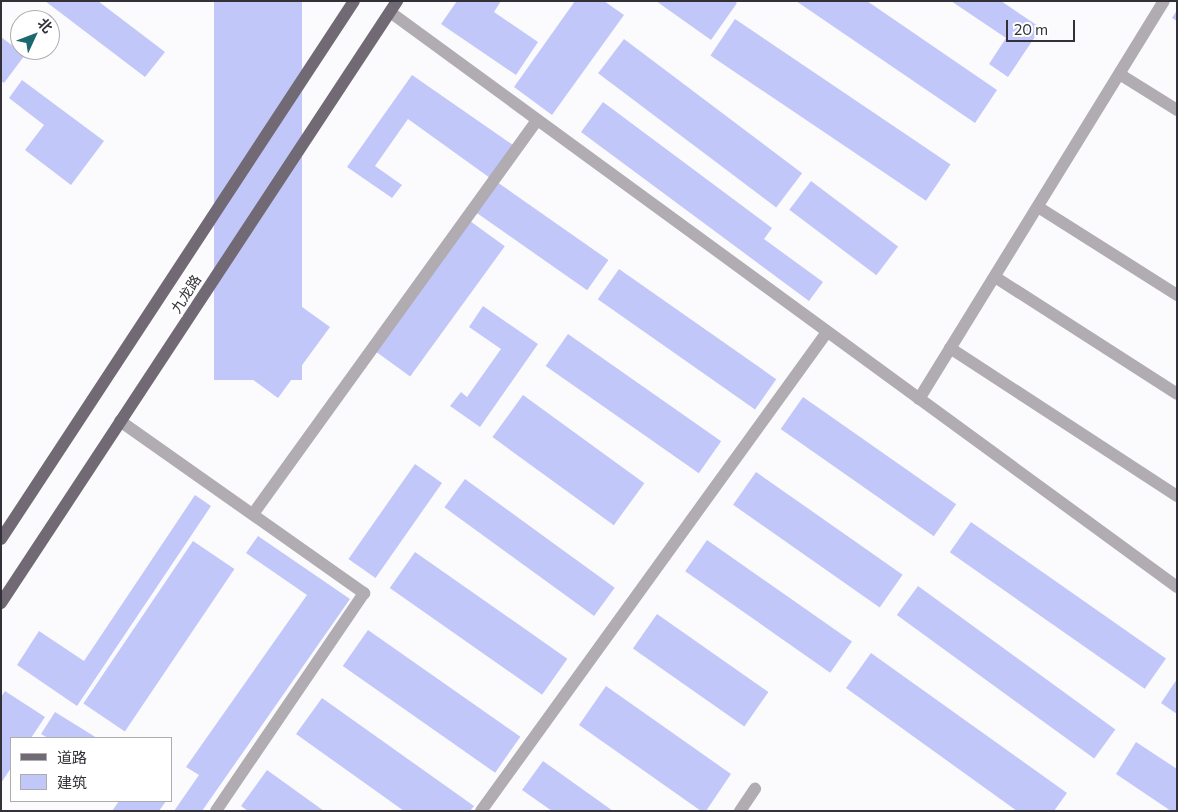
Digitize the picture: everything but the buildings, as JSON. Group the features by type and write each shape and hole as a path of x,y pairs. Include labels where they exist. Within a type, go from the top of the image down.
{"main road":[{"name":"九龙路","path":"1,539 354,1"},
{"name":"九龙路","path":"1,603 393,7"}],"street":[{"path":"919,399 1121,75 1164,1"},
{"path":"393,7 536,121 1177,587"},
{"path":"1121,75 1177,110"},
{"path":"253,514 536,121"},
{"path":"1038,207 1177,295"},
{"path":"994,277 1177,394"},
{"path":"481,811 827,332"},
{"path":"950,348 1177,496"},
{"path":"120,421 364,594 216,811"},
{"path":"740,811 755,789"}]}
